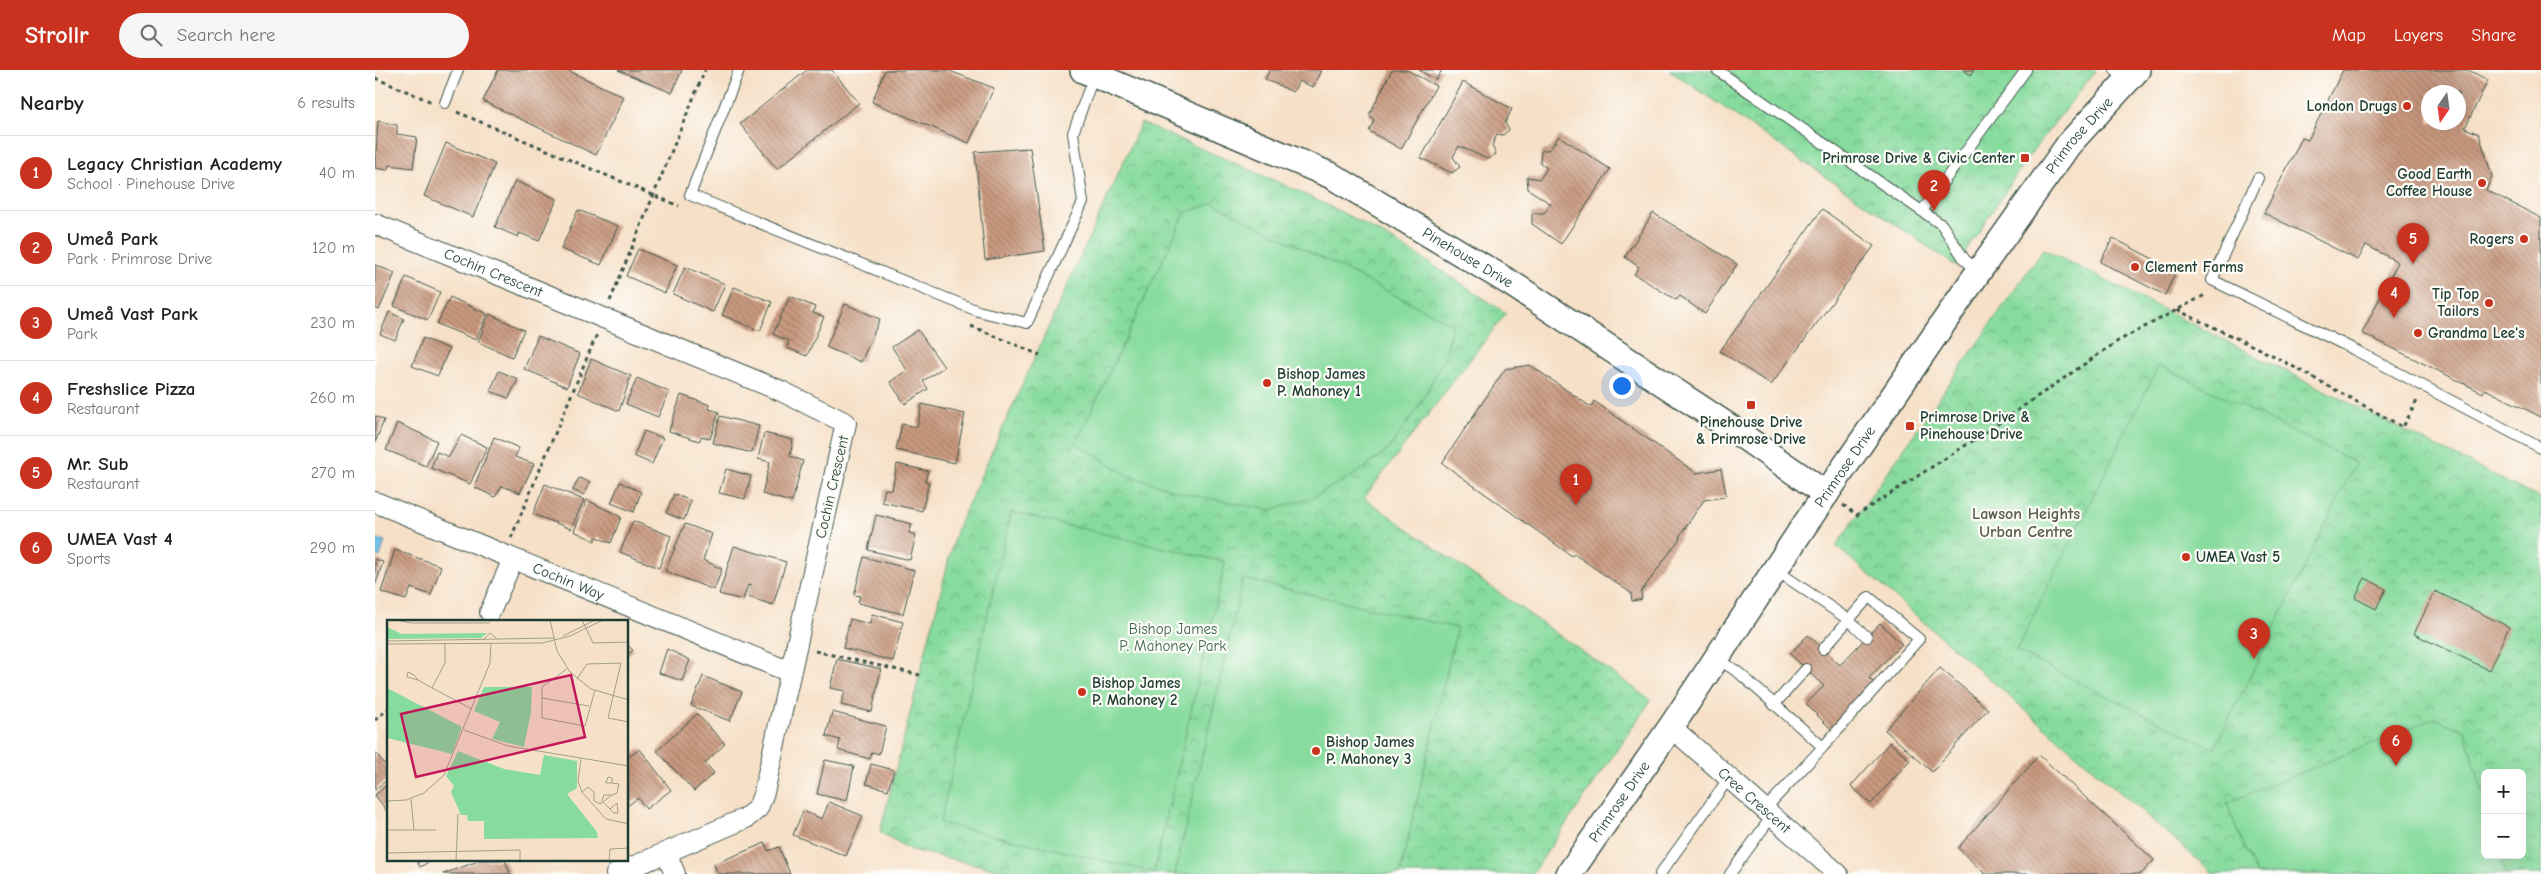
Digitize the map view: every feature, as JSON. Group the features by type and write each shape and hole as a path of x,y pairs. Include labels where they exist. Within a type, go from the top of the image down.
{"street":[{"name":"Pinehouse Drive","path":"1089,72 1332,176 1512,284 1734,430 1826,494"},
{"name":"Primrose Drive","path":"1569,874 1671,727 1775,569 1979,271 2069,144 2126,74"},
{"name":"Cochin Crescent","path":"375,224 781,391 847,423 789,672 764,792 758,808 746,818 616,874"},
{"name":"Cochin Way","path":"375,502 789,672"},
{"path":"490,612 513,559"},
{"name":"Cree Crescent","path":"1671,727 1838,874"},
{"path":"666,853 675,874"}],"lane":[{"path":"445,102 458,70"},
{"path":"739,70 690,195 978,311 1027,323 1083,202 1073,133 1089,72"},
{"path":"1717,70 1942,225 1965,260 1979,271"},
{"path":"1922,211 2026,70"},
{"path":"2258,178 2212,280 2221,287 2353,349 2541,448"},
{"path":"1775,569 1849,620 1867,637"},
{"path":"1730,874 1768,812 1893,660 1919,639 1869,597 1823,649"},
{"path":"1717,657 1739,673 1823,747"},
{"path":"1774,704 1805,668"},
{"path":"1660,874 1729,778"}],"path":[{"path":"511,536 604,317 705,70"},
{"path":"1850,510 1857,514 1977,438 2118,341 2221,287"},
{"path":"2177,310 2256,346 2403,427 2424,388"},
{"path":"815,651 920,675"},
{"path":"375,720 387,710"}],"green space":[{"path":"1669,70 2096,70 2028,157 1956,266"},
{"name":"Bishop James P. Mahoney Park","path":"1141,123 1343,213 1406,248 1506,313 1364,498 1651,700 1532,874 1020,874 911,850 880,832 956,531"},
{"name":"Bishop James P. Mahoney 1","path":"1213,203 1452,324 1446,355 1416,411 1388,450 1356,474 1311,498 1270,510 1182,493 1128,475 1076,443 1185,213"},
{"path":"2043,249 2541,499 2541,874 2214,874 1836,546"},
{"name":"UMEA Vast 5","path":"2159,365 2356,463 2214,749 2016,651"},
{"name":"Bishop James P. Mahoney 2","path":"1011,512 1225,562 1154,872 940,823"},
{"name":"Bishop James P. Mahoney 3","path":"1243,579 1457,628 1400,874 1175,874"},
{"path":"2434,718 2465,731 2481,786 2481,859 2501,859 2506,874 2257,874 2244,848 2227,803"}],"water":[{"path":"375,538 385,541 380,557 375,556"}],"building":[{"path":"498,70 567,70 624,97 596,155 483,101"},
{"path":"618,70 682,70 672,93"},
{"path":"807,70 832,70 859,103 777,169 740,124"},
{"path":"885,70 947,70 994,88 969,143 872,102"},
{"path":"1270,70 1321,70 1313,87 1299,81 1293,92 1265,79"},
{"path":"1392,70 1407,70 1436,86 1401,149 1369,131 1374,120 1369,115"},
{"path":"1419,70 1442,70 1436,80"},
{"path":"1963,70 1974,70 1971,75"},
{"path":"2343,70 2468,70 2488,80 2466,126 2466,85 2421,85 2421,130 2466,130 2466,128 2479,134 2492,176 2486,190 2541,218 2541,417 2485,389 2483,393 2362,333 2398,262 2366,245 2358,260 2264,213 2302,138 2308,140"},
{"path":"1463,82 1512,109 1505,123 1509,130 1503,135 1497,134 1492,146 1496,154 1487,159 1459,146 1453,157 1460,167 1452,173 1421,158"},
{"path":"378,121 397,125 397,134 417,137 413,168 389,165 387,170 375,168"},
{"path":"1559,136 1610,169 1561,244 1532,224 1532,213 1544,213 1551,204 1528,189 1527,177 1540,179 1547,168 1540,163 1541,151 1550,149"},
{"path":"446,143 495,164 473,217 424,196"},
{"path":"1030,148 1045,251 985,260 975,152"},
{"path":"515,181 557,199 539,241 520,233 518,237 495,227"},
{"path":"1822,209 1874,246 1771,385 1720,351"},
{"path":"578,210 618,226 601,265 561,249"},
{"path":"1653,213 1737,264 1705,314 1680,296 1676,300 1634,274 1639,267 1625,257"},
{"path":"2113,238 2176,271 2165,295 2100,262"},
{"path":"638,249 677,265 665,293 626,276"},
{"path":"375,265 395,273 379,310 375,308"},
{"path":"685,267 725,284 713,312 673,294"},
{"path":"406,277 440,292 428,320 394,306"},
{"path":"734,287 772,302 760,331 722,315"},
{"path":"790,296 815,307 813,313 824,317 807,356 787,348 789,341 773,334"},
{"path":"450,297 487,314 476,340 437,324"},
{"path":"845,304 880,319 861,362 826,347"},
{"path":"389,312 404,319 395,340 380,334"},
{"path":"489,314 524,330 512,357 478,342"},
{"path":"918,330 944,367 923,381 928,389 905,404 890,382 907,370 892,347"},
{"path":"538,336 580,354 567,387 524,369"},
{"path":"423,338 449,349 438,376 412,366"},
{"path":"591,359 631,376 619,411 578,393"},
{"path":"1530,365 1591,407 1594,401 1696,473 1721,469 1726,494 1724,497 1704,500 1680,538 1641,592 1642,599 1632,601 1631,593 1574,554 1572,556 1442,463 1505,369"},
{"path":"499,371 518,379 509,398 490,391"},
{"path":"637,378 669,392 658,417 626,404"},
{"path":"681,395 710,405 709,409 719,412 710,439 702,436 699,441 669,431"},
{"path":"922,404 965,414 955,463 896,450 902,424 917,427"},
{"path":"375,416 384,420 375,443"},
{"path":"720,416 759,426 752,453 713,443"},
{"path":"397,423 437,441 426,466 386,450"},
{"path":"644,431 663,438 652,464 634,456"},
{"path":"764,433 793,440 790,456 803,461 792,502 762,494 770,462 758,459"},
{"path":"461,435 487,447 470,484 431,468 437,452 449,457"},
{"path":"494,437 519,448 515,457 534,464 520,493 502,486 495,497 474,487"},
{"path":"897,464 928,471 925,481 929,482 922,511 882,502 885,489 892,490"},
{"path":"726,469 751,476 745,499 719,493"},
{"path":"579,478 590,482 584,495 573,490"},
{"path":"620,482 641,492 634,512 611,503"},
{"path":"545,484 584,500 571,529 533,514"},
{"path":"674,494 691,501 684,520 666,513"},
{"path":"587,500 621,517 611,543 596,537 595,541 574,531"},
{"path":"876,515 912,524 909,533 916,535 910,560 868,550"},
{"path":"633,521 671,536 659,568 620,552"},
{"path":"685,524 712,534 703,560 722,569 714,590 665,571"},
{"path":"734,546 786,562 773,605 748,597 751,586 748,585 743,600 719,594"},
{"path":"395,550 441,566 431,595 411,588 406,600 381,592"},
{"path":"864,557 914,570 903,614 858,603 860,596 854,595"},
{"path":"375,559 383,562 375,586"},
{"path":"2365,578 2386,589 2376,609 2355,598"},
{"path":"2435,591 2509,627 2489,670 2414,634"},
{"path":"872,614 903,622 893,661 843,648 850,619 870,624"},
{"path":"1880,623 1902,644 1869,678 1875,684 1831,729 1806,704 1824,686 1790,654 1808,635 1840,665"},
{"path":"667,649 690,660 682,681 659,673"},
{"path":"837,659 881,669 872,712 841,705 845,691 830,688"},
{"path":"1940,668 1988,709 1932,772 1885,730"},
{"path":"703,676 742,692 730,721 691,706"},
{"path":"832,712 886,726 879,754 872,752 870,759 838,750 840,740 826,736"},
{"path":"697,714 725,744 705,763 714,773 694,791 657,751"},
{"path":"1890,742 1910,760 1871,804 1851,786"},
{"path":"640,749 671,790 646,809 638,798 629,805 629,757"},
{"path":"375,752 387,767 387,780 375,790"},
{"path":"2039,755 2154,860 2141,874 1985,874 1958,848"},
{"path":"825,760 854,766 847,801 817,794"},
{"path":"871,764 894,770 888,790 866,784"},
{"path":"387,785 387,811 375,795"},
{"path":"829,802 863,816 846,856 793,835 803,811 822,819"},
{"path":"765,843 768,851 779,847 790,874 718,874 714,864"},
{"path":"417,862 429,862 420,867"},
{"path":"476,862 506,862 510,874 443,874"}],"place":[{"name":"London Drugs","path":"2407,106"},
{"name":"Primrose Drive & Civic Center","path":"2025,158"},
{"name":"Good Earth Coffee House","path":"2482,183"},
{"name":"Umeå Park","path":"1934,211"},
{"name":"Rogers","path":"2524,239"},
{"name":"Mr. Sub","path":"2413,264"},
{"name":"Clement Farms","path":"2135,267"},
{"name":"Tip Top Tailors","path":"2489,303"},
{"name":"Freshslice Pizza","path":"2394,318"},
{"name":"Grandma Lee's","path":"2418,333"},
{"name":"Bishop James P. Mahoney 1","path":"1267,383"},
{"name":"Pinehouse Drive & Primrose Drive","path":"1751,405"},
{"name":"Primrose Drive & Pinehouse Drive","path":"1910,426"},
{"name":"Legacy Christian Academy","path":"1576,505"},
{"name":"UMEA Vast 5","path":"2186,557"},
{"name":"Umeå Vast Park","path":"2254,659"},
{"name":"Bishop James P. Mahoney 2","path":"1082,692"},
{"name":"Bishop James P. Mahoney 3","path":"1316,751"},
{"name":"UMEA Vast 4","path":"2396,766"}],"district":[{"name":"Lawson Heights Urban Centre","path":"2026,523"}]}
